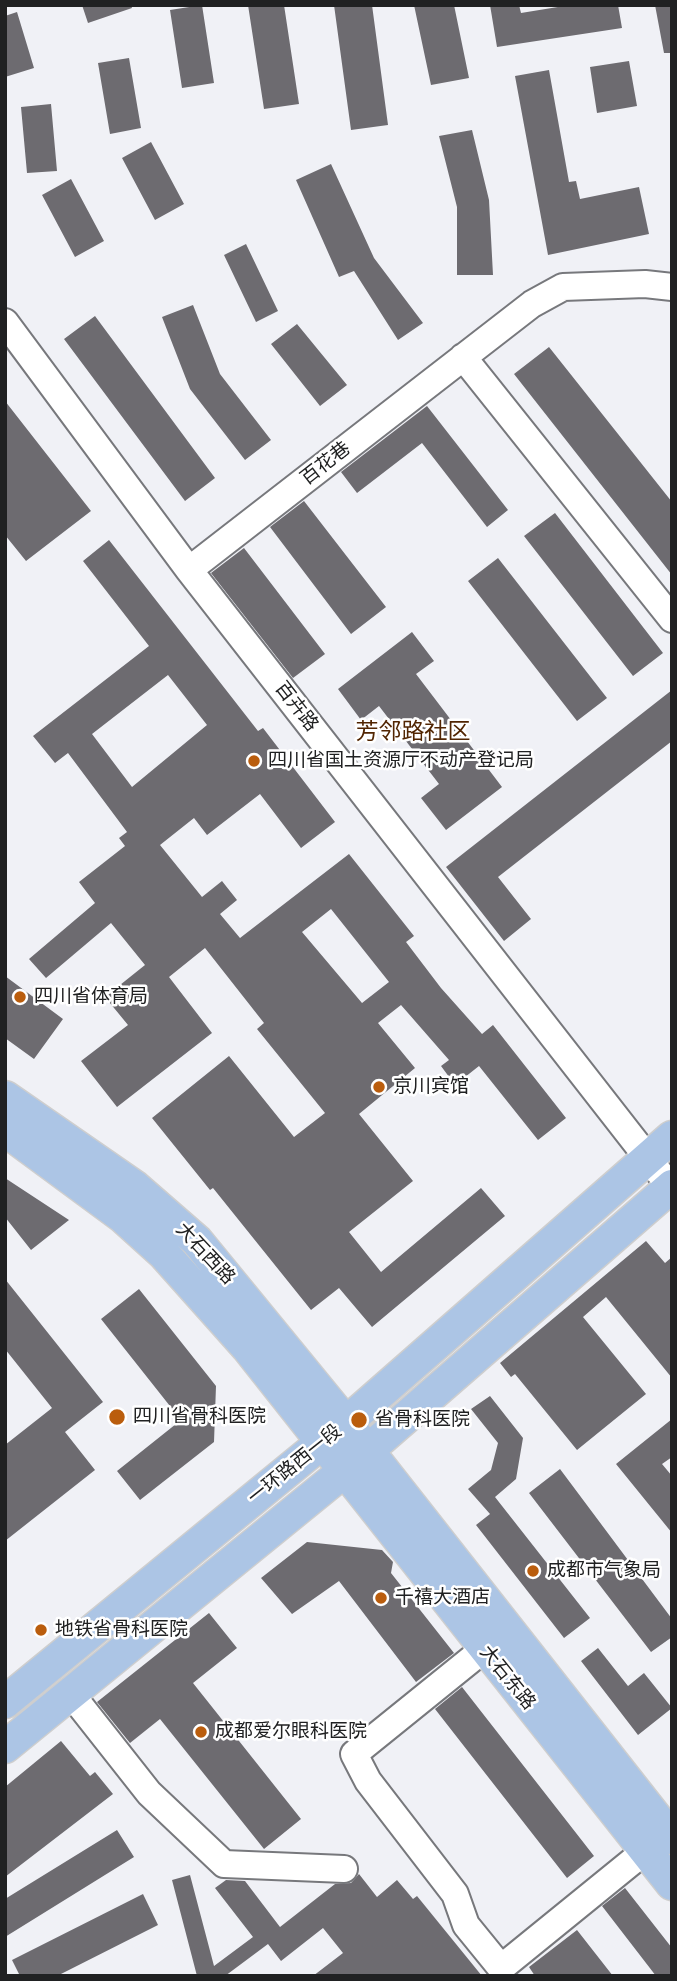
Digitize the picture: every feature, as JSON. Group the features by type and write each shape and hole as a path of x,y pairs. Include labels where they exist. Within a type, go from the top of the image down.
{"main road":[{"name":"大石西路","path":"5,1097 135,1187 197,1241 367,1451"},
{"name":"大石西路","path":"5,1130 123,1217 164,1254 247,1347 343,1472"},
{"name":"一环路西一段","path":"5,1702 345,1423 660,1146"},
{"name":"一环路西一段","path":"5,1747 343,1472 671,1188"},
{"name":"大石东路","path":"367,1451 659,1844 672,1884"},
{"name":"大石东路","path":"343,1472 484,1649 659,1844"}],"street":[{"name":"百花巷","path":"188,570 532,303 563,287 645,284 672,287"},
{"name":"百卉路","path":"5,322 188,570 660,1146 671,1188"},
{"path":"463,357 672,620"},
{"path":"484,1649 354,1754 368,1781 455,1894 466,1925 500,1972 659,1844"},
{"path":"71,1694 149,1793 224,1864 344,1869"}],"building":[{"path":"82,5 131,5 132,8 88,23"},
{"path":"202,5 214,83 182,88 170,10"},
{"path":"248,5 284,5 299,104 264,109"},
{"path":"334,5 372,5 388,125 351,130"},
{"path":"414,5 454,5 469,78 431,85"},
{"path":"490,5 519,5 521,13 570,5 618,5 622,28 497,47"},
{"path":"655,5 672,5 672,53 664,53"},
{"path":"17,12 34,68 5,77 5,16"},
{"path":"129,58 141,128 110,134 98,63"},
{"path":"629,61 637,106 597,113 590,67"},
{"path":"549,70 569,182 576,181 580,199 639,187 649,234 548,255 515,76"},
{"path":"51,104 57,171 27,173 21,107"},
{"path":"472,130 489,200 493,275 457,275 457,207 439,136"},
{"path":"151,142 184,204 155,220 122,158"},
{"path":"331,164 374,258 423,323 398,340 354,271 339,277 296,180"},
{"path":"71,179 104,241 75,257 42,195"},
{"path":"246,244 278,311 256,322 224,255"},
{"path":"193,305 220,374 271,440 245,460 190,389 162,317"},
{"path":"95,316 215,478 185,501 64,339"},
{"path":"297,324 347,385 320,406 271,344"},
{"path":"549,347 672,502 672,575 514,374"},
{"path":"5,401 91,511 26,561 5,535"},
{"path":"427,406 508,510 487,527 422,443 357,493 341,472"},
{"path":"304,501 386,607 351,634 270,527"},
{"path":"555,513 663,653 633,676 524,536"},
{"path":"109,540 258,731 263,728 335,822 301,848 260,794 207,835 194,818 160,845 202,897 222,881 237,900 220,914 240,938 349,854 414,936 406,942 441,988 482,1034 493,1025 566,1118 538,1140 479,1066 455,1085 441,1066 449,1060 401,1005 378,1023 415,1068 359,1114 413,1181 349,1232 381,1272 481,1188 505,1216 372,1327 339,1288 311,1310 213,1188 210,1190 152,1118 229,1056 294,1137 325,1113 257,1029 264,1023 205,948 169,977 212,1033 117,1107 81,1061 128,1025 105,997 145,965 111,923 46,978 29,959 95,903 79,882 125,846 119,838 127,832 68,753 55,763 33,736 149,646 83,561","holes":["168,675 207,725 132,787 92,734","331,909 389,982 362,1003 302,932"]},
{"path":"244,548 325,654 293,678 211,573"},
{"path":"498,558 607,698 577,721 468,581"},
{"path":"412,632 434,661 416,674 502,787 446,830 421,798 439,784 379,706 361,720 338,689"},
{"path":"672,690 672,741 498,877 531,919 504,941 446,867"},
{"name":"四川省体育局","path":"5,976 63,1019 34,1059 5,1038"},
{"path":"5,1178 69,1220 31,1250 5,1217"},
{"path":"646,1241 665,1263 672,1257 672,1378 606,1297 583,1317 646,1394 577,1450 515,1374 511,1377 500,1363"},
{"path":"5,1279 103,1402 65,1432 95,1470 5,1541 5,1445 52,1408 5,1349"},
{"path":"139,1289 216,1386 214,1442 140,1500 117,1471 181,1420 101,1319"},
{"name":"成都市气象局","path":"490,1396 523,1438 516,1479 495,1497 590,1618 564,1638 476,1525 490,1514 468,1489 491,1470 498,1443 471,1409"},
{"path":"672,1419 672,1457 662,1464 672,1476 672,1533 616,1464"},
{"path":"560,1469 672,1619 672,1637 651,1652 529,1493"},
{"name":"千禧大酒店","path":"307,1542 382,1550 393,1562 391,1573 454,1653 416,1682 339,1581 292,1614 261,1578"},
{"name":"成都爱尔眼科医院","path":"209,1613 237,1648 193,1683 301,1819 264,1849 160,1719 130,1743 97,1702"},
{"path":"598,1648 628,1686 644,1673 672,1708 638,1735 581,1661"},
{"path":"462,1687 594,1856 567,1878 435,1709"},
{"path":"61,1741 90,1776 95,1772 113,1794 5,1877 5,1787"},
{"path":"117,1830 134,1857 5,1937 5,1899"},
{"path":"359,1874 377,1897 397,1880 413,1899 417,1896 482,1976 313,1976 343,1953 323,1928 281,1961 268,1944 225,1976 197,1976 172,1880 190,1875 214,1966 253,1937 215,1888 226,1880 245,1881 280,1927 335,1884 351,1883"},
{"path":"625,1888 672,1948 672,1976 656,1976 602,1906"},
{"path":"143,1894 158,1925 57,1976 20,1976 12,1960"},
{"path":"577,1930 613,1976 535,1976 529,1967"}],"place":[{"name":"四川省国土资源厅不动产登记局","path":"254,761"},
{"name":"四川省体育局","path":"20,997"},
{"name":"京川宾馆","path":"379,1087"},
{"name":"四川省骨科医院","path":"117,1417"},
{"name":"省骨科医院","path":"359,1420"},
{"name":"成都市气象局","path":"533,1571"},
{"name":"千禧大酒店","path":"381,1598"},
{"name":"地铁省骨科医院","path":"41,1630"},
{"name":"成都爱尔眼科医院","path":"201,1732"}],"district":[{"name":"芳邻路社区","path":"413,733"}]}
